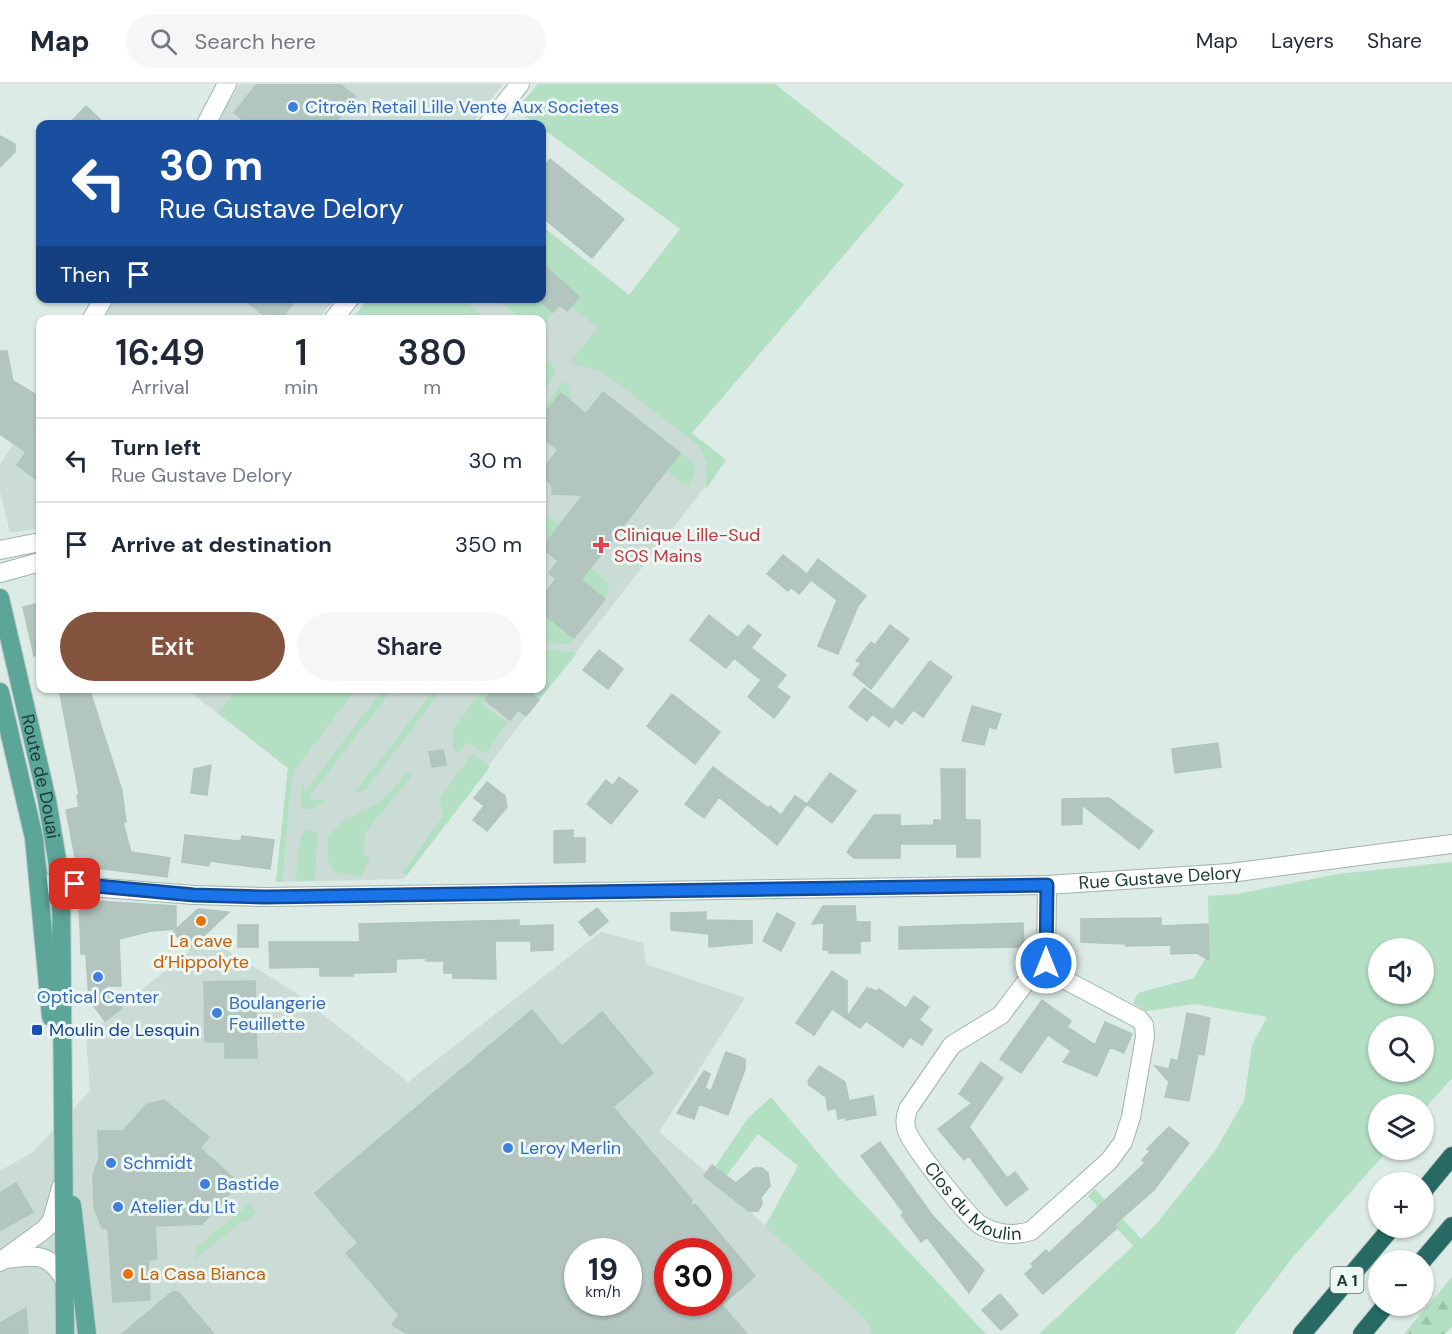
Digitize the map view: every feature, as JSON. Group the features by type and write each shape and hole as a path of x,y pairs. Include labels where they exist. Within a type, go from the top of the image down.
{"highway":[{"path":"1434,1178 1452,1156"},
{"path":"1432,1250 1452,1226"},
{"name":"A 1","path":"1302,1334 1383,1238"},
{"name":"A 1","path":"1362,1334 1377,1316"}],"main road":[{"name":"Route de Douai","path":"0,598 47,800 61,883 62,1102"},
{"path":"0,692 30,816 62,1102 65,1172 64,1334"},
{"path":"65,1172 74,1216 87,1334"}],"street":[{"path":"208,120 226,84"},
{"path":"491,120 520,84"},
{"path":"337,315 346,303"},
{"path":"0,550 36,543"},
{"path":"0,573 36,563"},
{"name":"Rue Gustave Delory","path":"39,883 194,895 265,897 1047,885 1230,873 1452,844"},
{"path":"1046,963 1047,885"},
{"name":"Clos du Moulin","path":"1046,963 1056,975 1139,1019 1144,1025 1145,1037 1131,1117 1116,1153 1031,1231 1014,1235 1001,1234 984,1227 970,1216 909,1135 905,1119 908,1109 952,1045 1001,1015 1034,970 1046,963"},
{"path":"2,1260 40,1234 52,1220 65,1172"},
{"path":"2,1260 39,1256 54,1263 64,1279"}],"shaded area":[{"path":"240,84 503,84 475,120 218,120"},
{"name":"Clinique Lille-Sud SOS Mains","path":"546,229 629,295 583,352 726,460 546,690 546,315 355,315 365,303 546,303"},
{"path":"103,303 332,303 321,315 95,315"},
{"path":"36,407 36,529 10,533 0,492 0,465"},
{"name":"Clinique Lille-Sud SOS Mains","path":"191,693 544,693 404,879 276,882 288,768"},
{"path":"601,932 643,943 646,964 745,998 659,1132 716,1180 866,1319 872,1334 0,1334 0,1171 33,1152 90,1091 86,1036 206,937 296,993 408,1082"}],"green space":[{"path":"538,84 775,84 904,185 692,433 726,460 706,489 707,461 698,445 603,372 570,362 598,328 571,306 578,297 546,267 546,229 629,295 680,229 546,131 546,120 530,120 516,110"},
{"path":"365,303 467,303 481,315 355,315"},
{"path":"503,303 542,303 553,312 546,322 546,315 517,315"},
{"path":"546,361 554,368 555,373 546,388"},
{"path":"563,381 569,387 571,407 546,443 546,401 548,402"},
{"path":"680,453 695,464 694,475 687,486 666,471"},
{"path":"546,515 559,525 546,543"},
{"path":"590,567 609,584 605,599 581,580"},
{"path":"546,616 574,638 569,644 546,643"},
{"path":"546,649 577,653 546,691"},
{"path":"235,693 353,693 295,769 291,781 282,882 276,882 288,768 218,713"},
{"path":"380,693 389,693 308,799 325,800 312,809 301,809 303,779 305,792"},
{"path":"432,693 439,693 366,789 354,794"},
{"path":"481,693 491,693 482,704 507,723 485,754 467,742 459,753 453,749 453,733 456,724"},
{"path":"531,693 545,693 539,700"},
{"path":"472,754 490,767 407,875 402,873 444,815 439,799"},
{"path":"408,772 412,775 365,833 364,854 370,857 361,877 336,872 328,861 328,836 342,822 381,802"},
{"path":"306,829 318,834 314,881 296,881 300,838"},
{"path":"1452,862 1452,1078 1434,1099 1434,1094 1368,1094 1368,1160 1379,1160 1293,1257 1234,1334 1039,1334 1133,1246 1088,1196 1095,1189 1141,1239 1157,1223 1215,1151 1244,1101 1252,1045 1267,1017 1195,1004 1146,1011 1133,1003 1138,993 1194,978 1209,952 1208,896 1237,894 1338,874"},
{"path":"771,1097 835,1173 986,1334 872,1334 866,1319 765,1226 798,1166 758,1134 720,1184 710,1174 748,1118"},
{"path":"249,1204 258,1212 245,1222 243,1220 195,1259 196,1248"},
{"path":"1452,1277 1452,1326 1445,1334 1404,1334 1419,1316 1434,1316 1434,1298"}],"building":[{"name":"Citroën Retail Lille Vente Aux Societes","path":"257,84 340,84 356,97 337,120 243,120 234,113"},
{"path":"86,106 101,120 73,120"},
{"path":"0,136 15,144 15,152 0,167"},
{"path":"550,159 624,219 592,258 546,220 546,164"},
{"path":"546,267 579,297 567,311 560,305 553,312 542,303 546,303"},
{"path":"249,303 293,303 284,315 263,315"},
{"path":"0,351 7,351 13,381 36,395 36,479 17,465 26,452 0,434"},
{"path":"603,392 680,453 581,580 605,599 574,638 546,616 546,592 556,579 549,573 558,561 546,551 546,543 583,495 552,494 552,485 546,480 546,465 558,450 546,440 546,412 561,393 586,414"},
{"path":"783,555 807,574 818,559 866,596 858,606 838,654 818,646 837,600 811,580 799,594 791,587 788,591 767,574"},
{"path":"36,604 36,656 34,656 23,607"},
{"path":"709,615 738,638 748,625 761,635 751,648 786,675 776,687 790,697 774,718 748,697 761,680 734,658 726,668 690,640"},
{"path":"890,625 909,639 871,689 853,674 861,663 856,661 871,642 875,645"},
{"path":"599,650 623,669 608,689 583,670"},
{"path":"930,661 952,677 923,717 913,710 902,724 895,719 889,727 872,714 867,721 849,707 864,688 893,710"},
{"path":"60,693 91,693 122,791 126,822 123,823 131,852 170,858 167,877 80,866 76,862 66,810 79,807 77,796 79,794"},
{"path":"490,693 531,693 539,700 526,716 518,710 510,720 485,700"},
{"path":"672,694 720,732 695,764 647,726"},
{"path":"972,706 1001,714 996,729 989,727 984,745 962,741"},
{"path":"1218,743 1221,767 1175,773 1172,749"},
{"path":"443,750 446,765 432,767 429,752"},
{"path":"211,765 207,795 191,793 194,769"},
{"path":"713,767 781,815 795,796 807,804 777,845 719,797 704,818 685,804"},
{"path":"941,769 965,769 965,820 980,820 980,857 957,857 957,844 900,844 900,858 854,858 847,852 874,815 900,815 900,826 934,825 934,820 942,820"},
{"path":"830,773 856,791 832,823 807,804"},
{"path":"619,777 638,791 611,824 587,804 606,780 613,786"},
{"path":"487,782 505,796 507,807 487,831 473,820 484,806 474,798"},
{"path":"1109,798 1153,831 1139,849 1082,805 1082,824 1062,825 1062,799"},
{"path":"573,830 573,838 585,838 585,862 554,863 554,831"},
{"path":"185,835 238,841 242,836 274,840 270,869 210,861 209,866 182,862"},
{"path":"79,900 176,906 176,929 151,931 119,939 121,986 105,986 122,1008 105,1021 89,1000 86,954 81,954"},
{"path":"823,906 855,906 856,922 870,922 870,941 860,941 860,953 829,953 829,950 823,950 824,923 812,924"},
{"path":"597,908 608,921 590,936 579,922"},
{"path":"198,909 229,912 189,950 173,932"},
{"path":"706,912 706,920 752,921 752,943 709,947 709,934 671,930 671,913"},
{"path":"777,913 795,923 781,951 763,941"},
{"path":"1161,918 1161,926 1208,924 1209,960 1197,953 1171,954 1171,945 1126,946 1125,944 1081,942 1081,919"},
{"path":"519,920 519,926 553,925 553,950 531,951 531,941 495,941 496,979 453,978 453,973 444,973 444,961 426,961 426,958 396,959 396,972 353,973 353,976 320,976 320,967 270,968 269,942 360,942 359,924"},
{"path":"1023,923 1024,947 899,949 899,927"},
{"path":"238,925 258,925 258,947 238,947"},
{"path":"832,971 847,981 847,1017 867,988 877,991 879,989 906,1008 914,996 929,1007 919,1020 932,1030 922,1045 910,1037 903,1047 866,1021 860,1028 832,1009 814,1035 796,1023"},
{"path":"255,981 257,1058 225,1058 225,1042 205,1042 204,982"},
{"path":"1042,1000 1071,1021 1067,1027 1095,1045 1105,1022 1132,1034 1124,1053 1110,1047 1097,1076 1063,1062 1071,1051 1048,1035 1021,1073 1000,1059"},
{"name":"Leroy Merlin","path":"532,1010 562,1046 602,1012 653,1073 613,1107 692,1200 690,1208 695,1204 723,1238 654,1238 654,1316 731,1316 747,1334 408,1334 392,1325 399,1315 346,1253 358,1243 315,1193"},
{"path":"1187,1013 1210,1018 1204,1055 1198,1054 1189,1101 1165,1097 1169,1082 1155,1066 1169,1069 1171,1059 1178,1061"},
{"path":"726,1052 745,1059 745,1069 728,1115 699,1104 694,1119 677,1113 704,1071 710,1074 705,1088 711,1091"},
{"path":"981,1062 1003,1078 969,1127 1007,1178 1015,1172 1028,1189 1006,1206 969,1156 964,1160 938,1129 972,1103 959,1094"},
{"path":"819,1066 845,1082 849,1101 873,1096 876,1115 846,1120 846,1117 838,1119 836,1108 828,1110 826,1097 809,1085 808,1081"},
{"path":"164,1100 209,1137 200,1148 239,1183 202,1224 155,1226 157,1259 148,1260 150,1300 113,1302 108,1228 102,1228 94,1208 93,1175 99,1158 98,1131 123,1131 147,1104"},
{"path":"1169,1127 1189,1143 1154,1190 1114,1225 1117,1228 1043,1294 1025,1274 1034,1266 1031,1264 1046,1250 1049,1253 1145,1163 1142,1160 1150,1151 1147,1149"},
{"path":"880,1142 932,1215 984,1270 969,1293 927,1237 921,1242 901,1215 904,1213 861,1156"},
{"path":"712,1165 736,1183 754,1168 762,1168 768,1173 770,1186 761,1197 762,1204 758,1211 749,1211 704,1176"},
{"path":"16,1183 33,1212 0,1231 0,1193"},
{"name":"Leroy Merlin","path":"732,1248 755,1276 732,1296"},
{"path":"172,1292 178,1292 214,1334 122,1334"},
{"path":"1000,1294 1018,1315 1001,1330 982,1310"},
{"path":"26,1308 28,1334 0,1334 0,1323"}],"place":[{"name":"Citroën Retail Lille Vente Aux Societes","path":"293,107"},
{"name":"Clinique Lille-Sud SOS Mains","path":"601,545"},
{"name":"La cave d’Hippolyte","path":"201,921"},
{"name":"Optical Center","path":"98,977"},
{"name":"Boulangerie Feuillette","path":"217,1013"},
{"name":"Moulin de Lesquin","path":"37,1030"},
{"name":"Leroy Merlin","path":"508,1148"},
{"name":"Schmidt","path":"111,1163"},
{"name":"Bastide","path":"205,1184"},
{"name":"Atelier du Lit","path":"118,1207"},
{"name":"La Casa Bianca","path":"128,1274"}],"route":[{"path":"75,884 242,897 1047,885 1046,963"}]}
